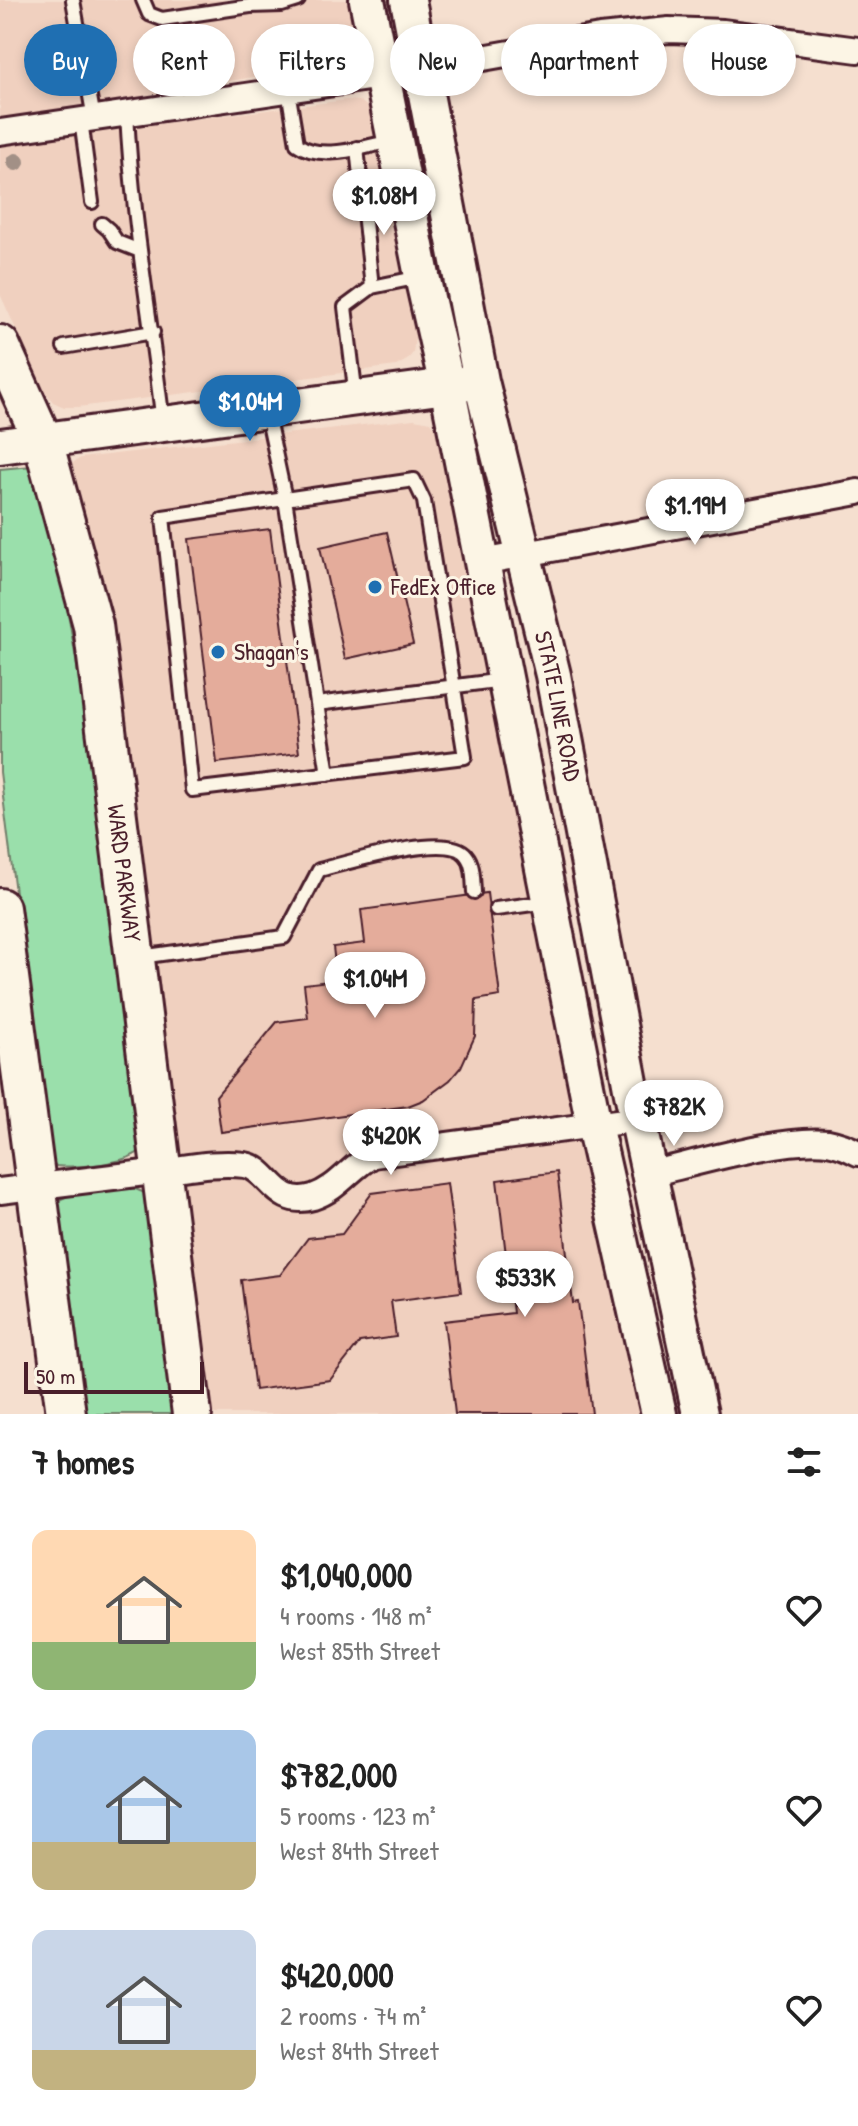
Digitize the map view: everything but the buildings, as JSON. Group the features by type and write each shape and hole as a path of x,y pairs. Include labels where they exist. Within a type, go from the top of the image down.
{"main road":[{"name":"STATE LINE ROAD","path":"367,0 594,1125 659,1414"},
{"name":"STATE LINE ROAD","path":"408,0 413,24"},
{"name":"STATE LINE ROAD","path":"426,96 481,381 553,675 649,1174 700,1414"},
{"name":"WARD PARKWAY","path":"0,345 43,441 93,625 192,1414"},
{"path":"0,446 481,381"},
{"path":"0,908 18,1189 66,1414"}],"street":[{"path":"485,58 600,37 669,30 723,32 858,50"},
{"path":"374,77 390,75"},
{"path":"0,132 251,95"},
{"path":"482,562 858,492"},
{"path":"18,1189 190,1167 247,1165 278,1192 291,1197 311,1198 330,1189 358,1162 373,1155 639,1119"},
{"path":"649,1174 813,1141 833,1143 858,1153"}],"lane":[{"path":"73,0 87,120 89,187 96,200"},
{"path":"143,0 149,14 162,19 268,3 282,5 298,0"},
{"path":"289,96 297,144 307,151 334,152 395,141"},
{"path":"127,113 140,251 163,425"},
{"path":"357,148 372,287"},
{"path":"107,225 117,242 140,251"},
{"path":"356,399 345,307 372,287 422,276"},
{"path":"64,347 153,332"},
{"path":"266,412 285,499 328,774"},
{"path":"414,480 424,501 465,757 192,790 163,517 285,499 414,480"},
{"path":"317,704 506,679"},
{"path":"134,958 284,937 319,870 430,845 455,847 466,854 474,892"},
{"path":"496,909 550,902"}],"shaded area":[{"path":"0,0 366,0 370,24 251,24 251,77 235,80 235,24 133,24 133,96 141,96 0,120"},
{"path":"347,100 360,101 368,107 374,119 416,330 413,353 407,360 396,366 78,407 64,407 53,402 44,390 0,294 0,143"},
{"path":"414,419 431,422 440,436 523,857 642,1414 211,1414 125,724 106,622 70,480 69,465 81,458"}],"green space":[{"path":"32,466 60,568 74,647 103,836 140,1151 123,1159 88,1166 56,1166 48,1157 0,772 0,469"},
{"path":"133,1188 147,1194 180,1414 84,1414 56,1211 59,1200 72,1194"}],"place":[{"name":"FedEx Office","path":"375,587"},
{"name":"Shagan's","path":"218,652"}]}
